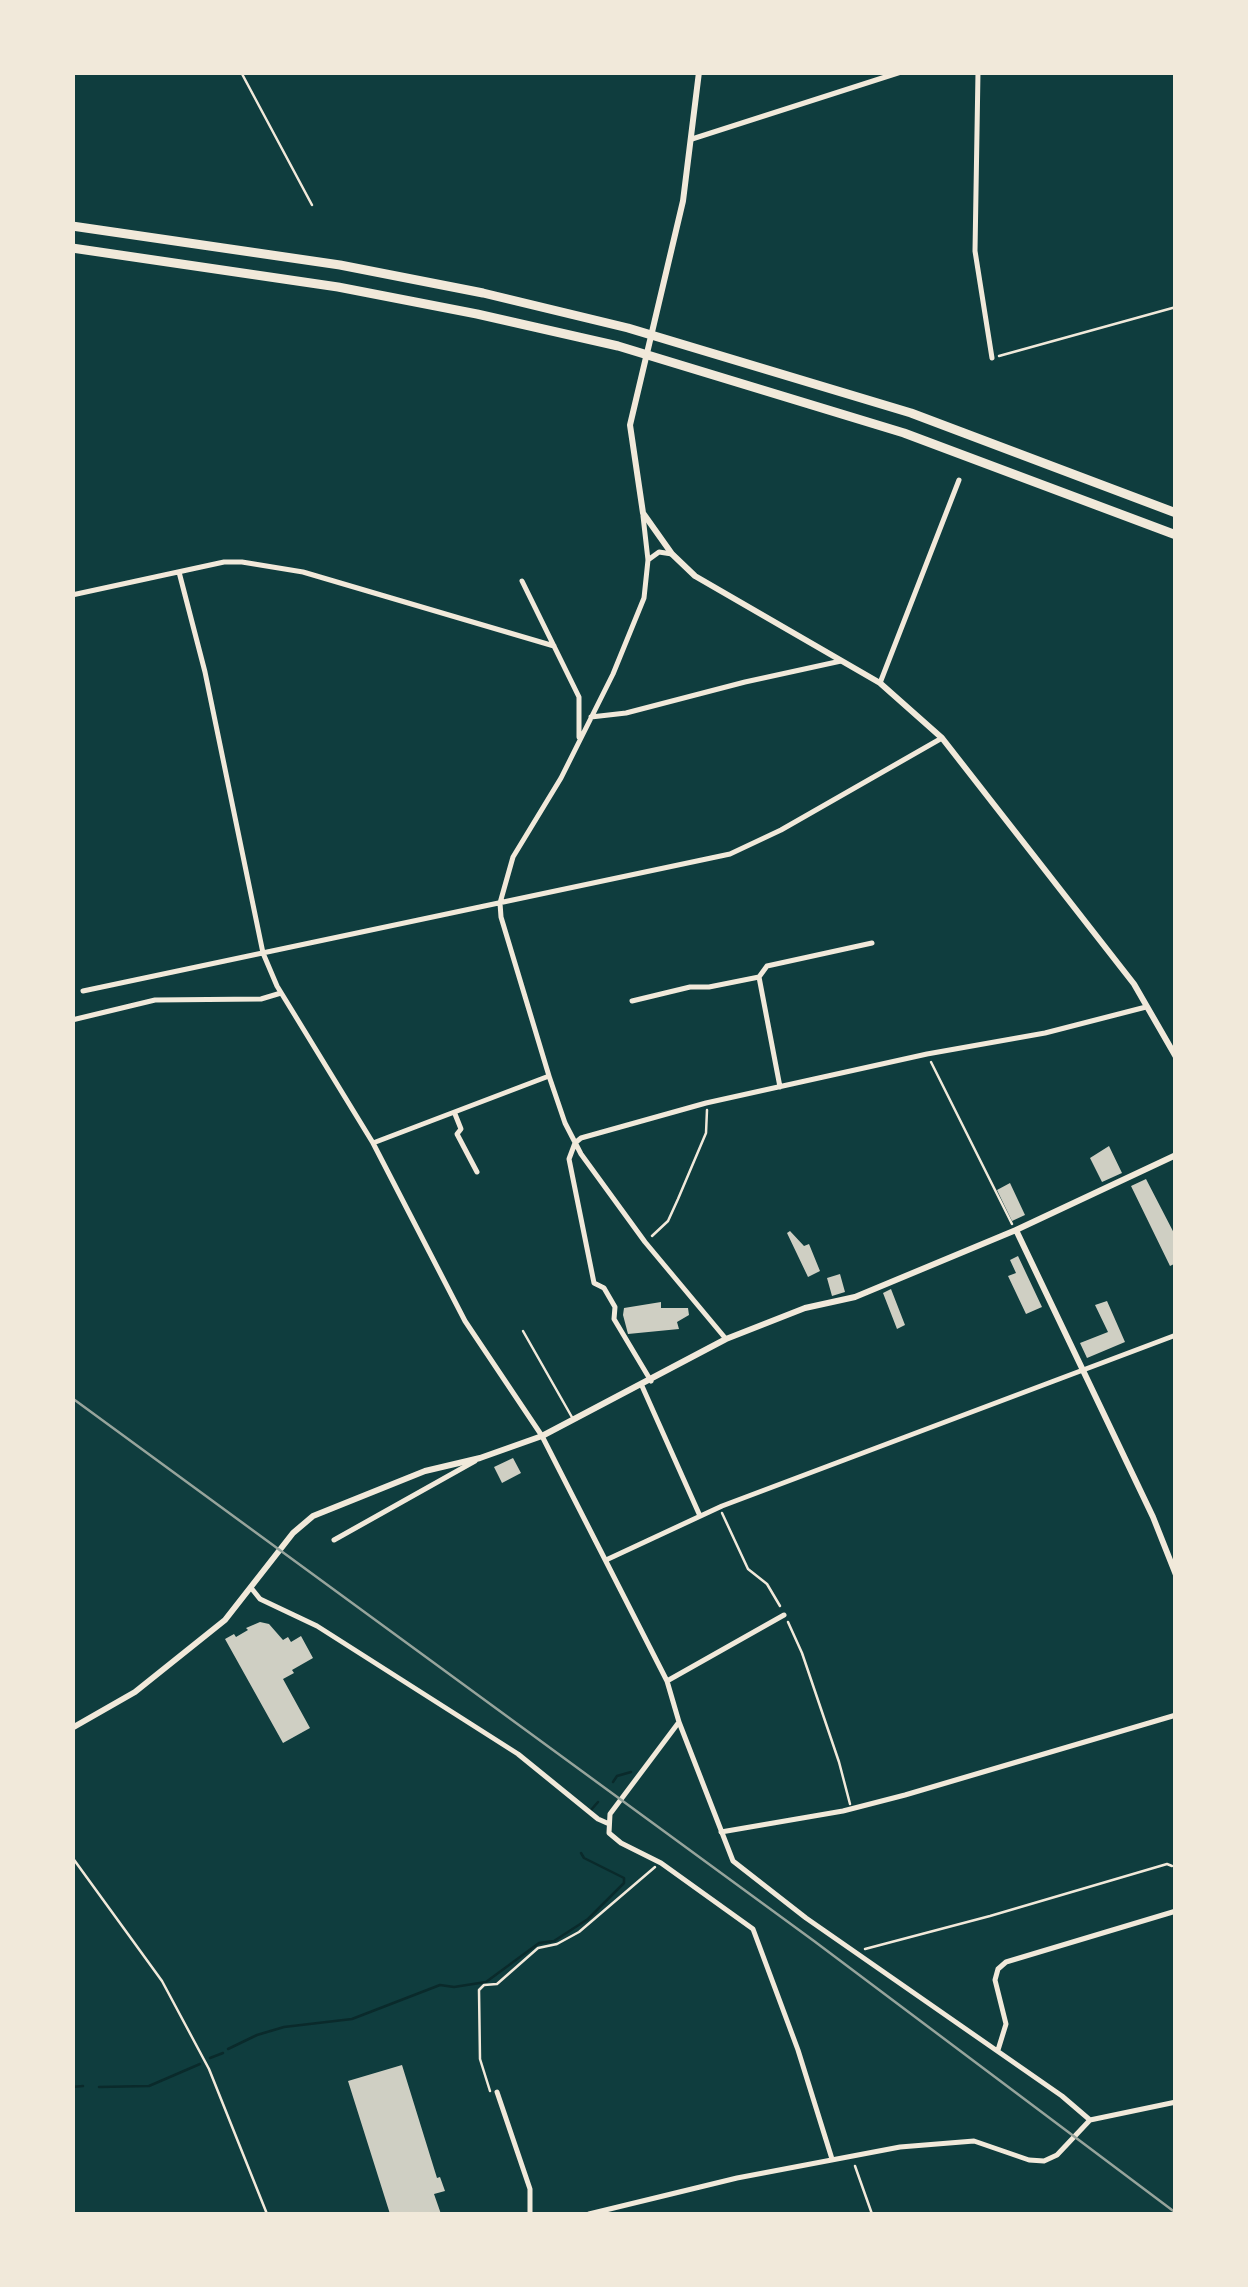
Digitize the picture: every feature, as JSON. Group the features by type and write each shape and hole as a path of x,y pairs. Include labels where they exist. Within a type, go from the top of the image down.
{"highway":[{"path":"72,226 340,265 483,293 628,328 912,413 1176,513"},
{"path":"72,248 338,287 618,346 904,433 1176,535"}],"street":[{"path":"700,72 683,201 630,424 648,560 644,598 591,717 513,856 500,903 504,936 548,1076 575,1142 645,1242 726,1340"},
{"path":"692,139 901,72"},
{"path":"978,72 976,251 992,358"},
{"path":"880,683 960,480"},
{"path":"643,513 672,554 694,576 880,683 942,738 1134,984 1176,1057"},
{"path":"648,560 659,552 672,554"},
{"path":"72,594 224,562 272,566 554,646"},
{"path":"178,572 205,672 263,953 372,1143 466,1321 542,1436 668,1681 679,1722 732,1861 1090,2120"},
{"path":"522,581 579,696 579,740"},
{"path":"591,717 626,713 841,661"},
{"path":"83,991 730,854 781,830 942,738"},
{"path":"632,1001 759,976 768,966 872,943"},
{"path":"759,976 780,1086"},
{"path":"72,1020 156,1000 261,999 282,992"},
{"path":"651,1380 614,1318 615,1307 604,1288 594,1283 570,1168 569,1154 580,1138 706,1103 927,1054 1045,1034 1146,1007"},
{"path":"372,1143 548,1076"},
{"path":"455,1113 461,1129 456,1134 477,1172"},
{"path":"72,1728 134,1692 226,1620 294,1532 312,1516 425,1470 480,1458 542,1436 726,1340 805,1308 855,1296 1016,1230 1176,1155"},
{"path":"1016,1230 1176,1576"},
{"path":"606,1560 722,1506 1176,1335"},
{"path":"642,1386 700,1516"},
{"path":"334,1540 480,1458"},
{"path":"252,1589 260,1599 316,1626 518,1754 598,1820 608,1823"},
{"path":"668,1681 784,1614"},
{"path":"721,1832 851,1808 1176,1715"},
{"path":"679,1722 613,1809 608,1823 614,1838 661,1863 753,1929 798,2050 832,2158"},
{"path":"997,2051 1006,2024 995,1980 998,1968 1006,1962 1176,1911"},
{"path":"496,2092 530,2189 530,2214"},
{"path":"589,2214 832,2158 974,2140 1029,2160 1044,2161 1057,2155 1090,2120 1176,2102"}],"lane":[{"path":"523,1330 573,1420"}],"path":[{"path":"241,72 312,206"},
{"path":"992,358 1176,307"},
{"path":"927,1054 1016,1230"},
{"path":"645,1242 668,1222 678,1200 706,1132 706,1103"},
{"path":"722,1506 722,1516 748,1569 768,1584 802,1654 840,1762 851,1808"},
{"path":"72,1857 162,1981 208,2070 267,2214"},
{"path":"496,2092 490,2091 480,2058 480,1990 484,1985 496,1984 538,1948 557,1944 594,1921 661,1863"},
{"path":"854,1952 1167,1864 1172,1866"},
{"path":"851,2155 872,2214"}],"building":[{"path":"1109,1146 1122,1173 1102,1182 1090,1158"},
{"path":"1146,1179 1176,1237 1176,1263 1170,1266 1131,1186"},
{"path":"1010,1183 1025,1215 1012,1221 997,1190"},
{"path":"790,1231 804,1246 809,1244 820,1271 808,1277 787,1233"},
{"path":"1018,1256 1042,1307 1026,1314 1008,1276 1016,1273 1010,1260"},
{"path":"840,1274 845,1292 832,1296 827,1278"},
{"path":"891,1289 905,1325 897,1329 883,1293"},
{"path":"1107,1301 1125,1342 1087,1358 1080,1343 1108,1332 1095,1305"},
{"path":"661,1302 661,1308 688,1308 689,1315 677,1322 679,1329 628,1334 624,1308"},
{"path":"513,1458 521,1473 502,1483 494,1467"},
{"path":"260,1622 269,1624 283,1640 288,1637 291,1642 301,1636 313,1658 283,1679 310,1728 283,1743 225,1639 234,1634 236,1637"},
{"path":"402,2065 437,2178 440,2177 445,2191 434,2194 441,2214 390,2214 348,2081"}],"waterway":[{"path":"613,1782 617,1776 631,1772"},
{"path":"591,1810 598,1802"},
{"path":"228,2049 284,2027 352,2019 440,1985 486,1982 539,1943 554,1941 588,1919 624,1883 624,1878 581,1853"},
{"path":"210,2058 223,2053"},
{"path":"99,2087 149,2086 200,2064"},
{"path":"72,2087 83,2086"}],"railway":[{"path":"72,1398 814,1941 1176,2213"}]}
